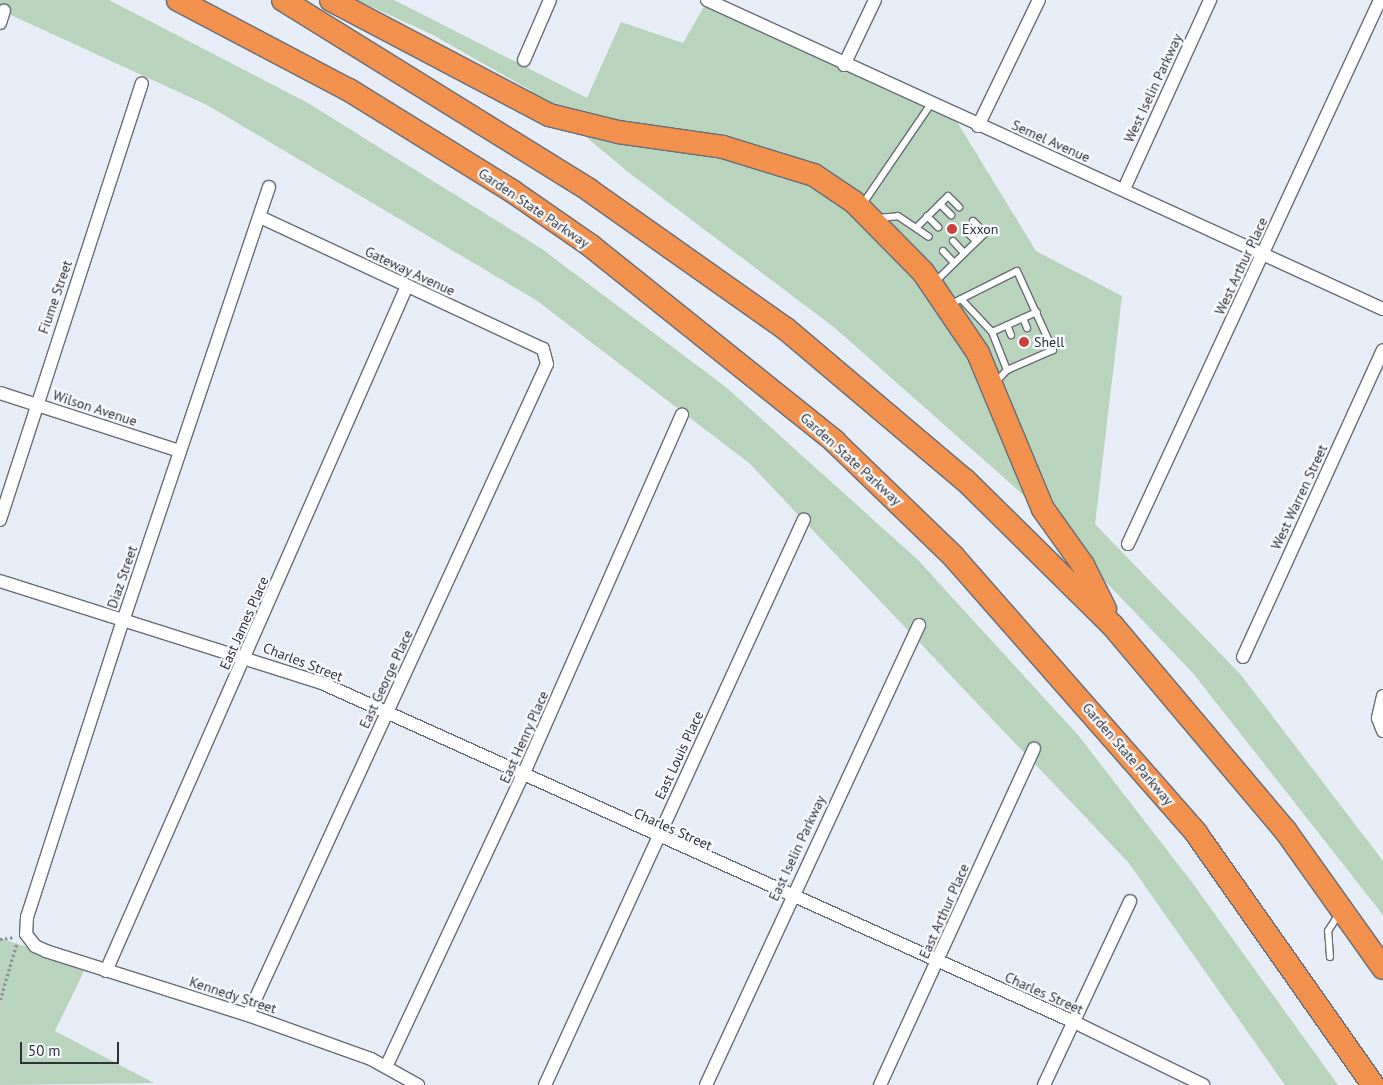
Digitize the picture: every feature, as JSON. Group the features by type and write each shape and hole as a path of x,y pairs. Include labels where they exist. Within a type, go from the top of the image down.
{"highway":[{"name":"Garden State Parkway","path":"178,0 349,90 520,196 591,246 834,441 953,556 1196,833 1373,1085"},
{"path":"283,0 589,190 786,329 965,480 1113,626 1238,771 1342,908 1383,968"},
{"path":"331,0 549,115 618,132 724,147 814,175 865,213 930,286 952,303 978,353 1000,378 1043,509 1083,565 1113,626"}],"street":[{"path":"524,60 550,0"},
{"name":"Semel Avenue","path":"709,0 978,126 1124,189 1262,256 1383,309"},
{"path":"844,64 875,0"},
{"path":"978,126 1039,0"},
{"name":"West Iselin Parkway","path":"1124,189 1210,0"},
{"name":"West Arthur Place","path":"1128,544 1380,0"},
{"name":"Fiume Street","path":"0,520 35,404 142,84"},
{"name":"Diaz Street","path":"34,946 26,934 27,917 123,620 269,187"},
{"name":"Gateway Avenue","path":"260,217 546,354"},
{"name":"East James Place","path":"106,971 246,657 407,286"},
{"name":"West Warren Street","path":"1242,657 1383,350"},
{"name":"East George Place","path":"248,1015 542,376 546,354"},
{"name":"Wilson Avenue","path":"0,393 180,451"},
{"name":"East Henry Place","path":"386,1067 523,775 682,415"},
{"name":"East Louis Place","path":"545,1085 804,519"},
{"name":"Charles Street","path":"0,581 246,657 387,712 657,838 1074,1022 1203,1085"},
{"name":"East Iselin Parkway","path":"706,1085 790,897 918,624"},
{"path":"1383,696 1378,718 1383,731"},
{"name":"East Arthur Place","path":"880,1085 1034,748"},
{"path":"1044,1085 1130,901"},
{"name":"Kennedy Street","path":"34,946 106,971 248,1015 386,1067 418,1085"}],"lane":[{"path":"929,237 918,226 898,216 865,213 931,104"},
{"path":"918,226 948,196 959,207"},
{"path":"940,204 951,215"},
{"path":"928,216 938,227"},
{"path":"930,286 985,233 973,221"},
{"path":"965,230 976,241"},
{"path":"953,241 964,253"},
{"path":"943,251 954,262"},
{"path":"1017,271 1036,312 1053,350 1037,353 1022,360 1000,378 992,332 952,303 1017,271"},
{"path":"992,332 1036,312"},
{"path":"1023,318 1027,328"},
{"path":"1007,326 1011,335"},
{"path":"1330,957 1328,931 1342,908"}],"path":[{"path":"0,939 19,936 0,1000"}],"green space":[{"path":"0,0 109,0 308,103 542,249 727,388 918,560 1078,735 1191,881 1338,1085 1285,1085 1128,862 749,463 536,300 207,105 0,10"},
{"path":"357,0 394,0 587,98 621,22 683,43 705,5 954,117 1036,251 1122,296 1095,524 1241,675 1383,861 1383,915 1192,672 1020,492 835,328 628,172 530,90 433,35"},
{"path":"0,938 86,967 55,1031 154,1083 0,1085"}],"place":[{"name":"Exxon","path":"952,229"},
{"name":"Shell","path":"1024,342"}]}
